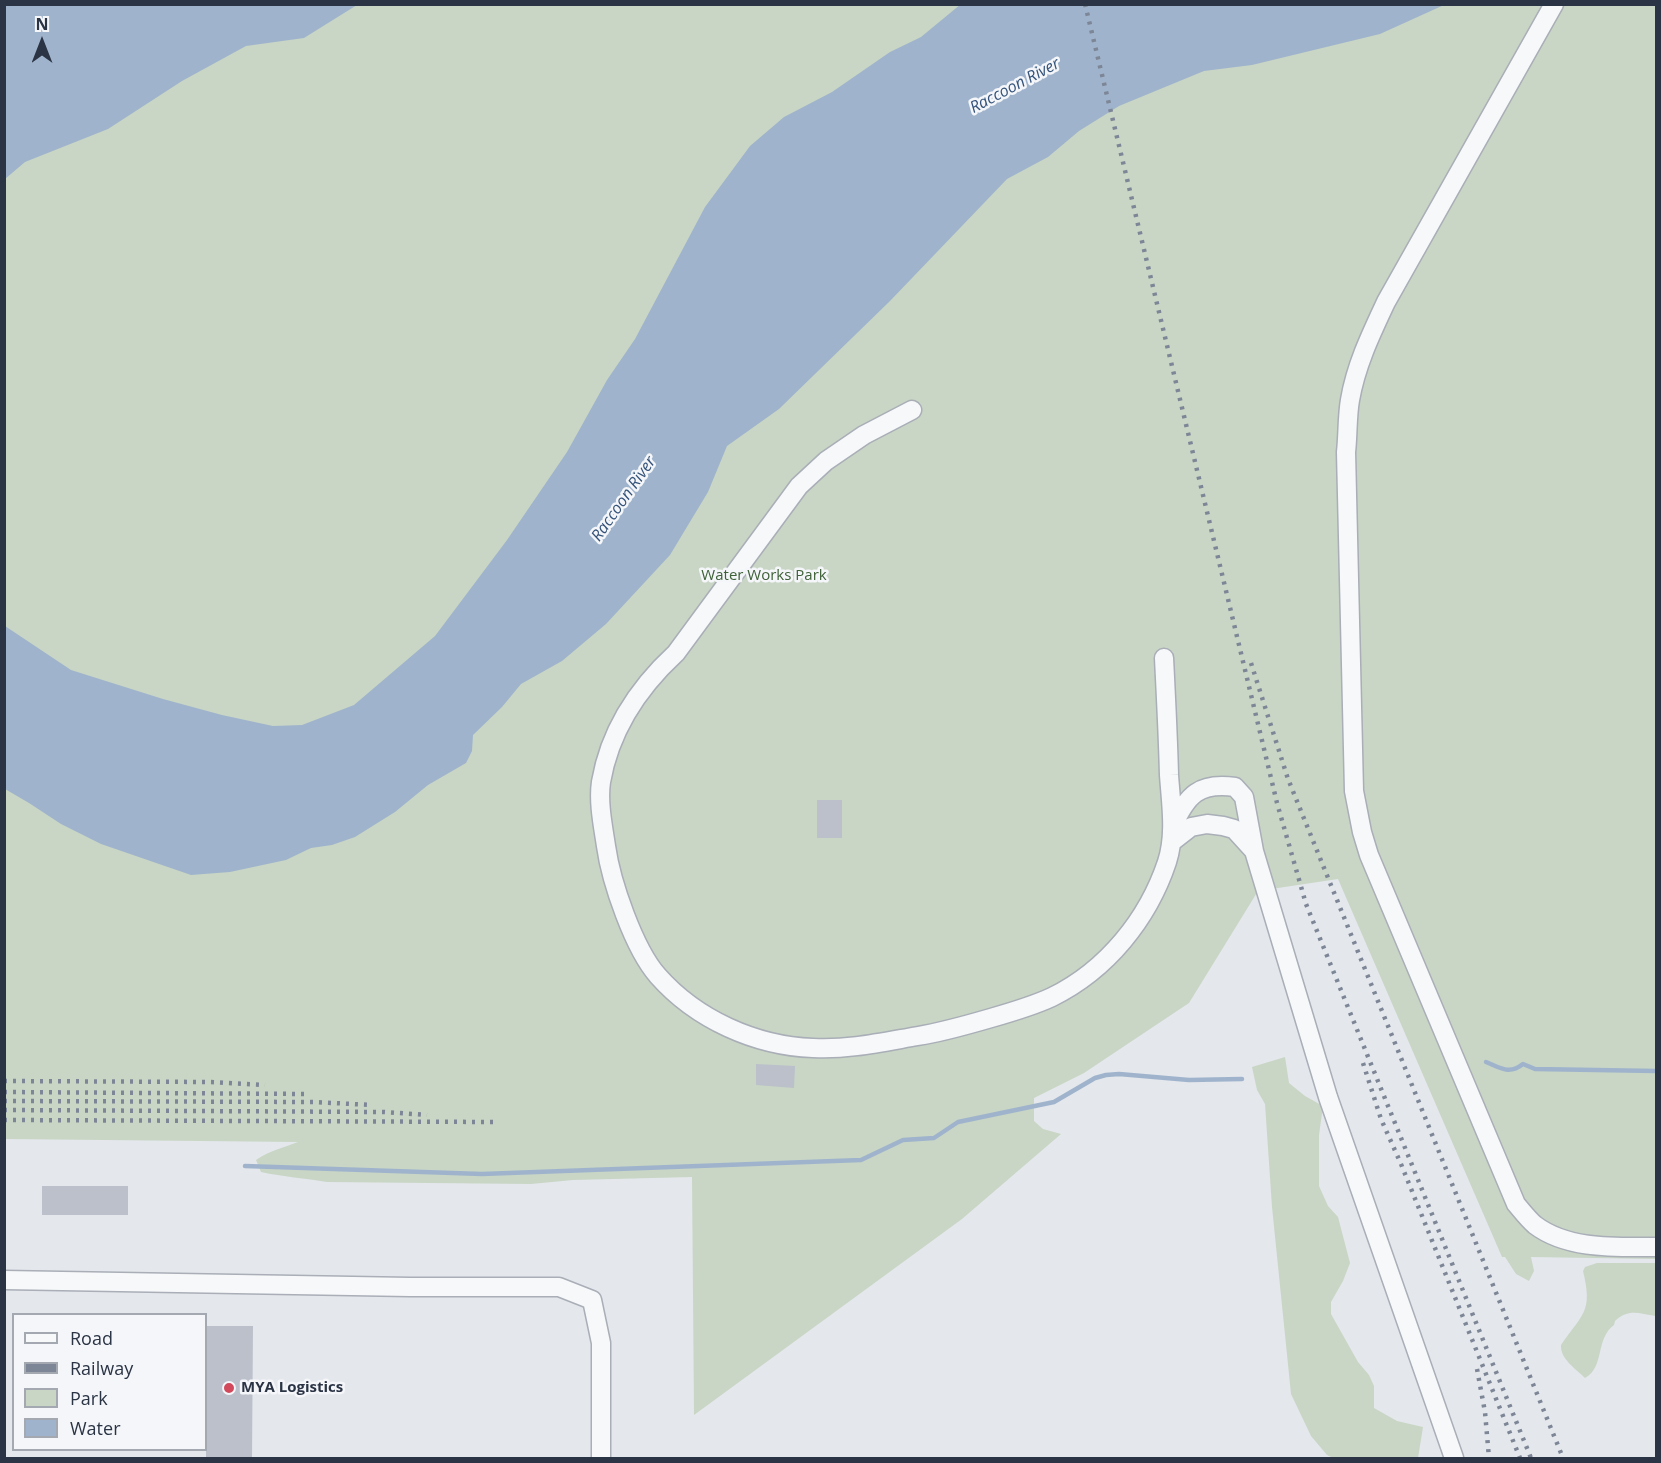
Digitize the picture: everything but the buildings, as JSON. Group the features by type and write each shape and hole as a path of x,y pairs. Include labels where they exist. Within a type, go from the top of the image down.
{"lane":[{"path":"1554,4 1386,302 1359,363 1350,400 1346,452 1353,776 1362,832 1369,855 1516,1204 1534,1225 1558,1238 1616,1247 1656,1247"},
{"path":"912,410 864,435 826,461 799,486 676,653 655,672 637,695 622,720 610,749 600,785 602,820 607,855 616,891 646,958 656,974 677,995 702,1013 754,1038 782,1045 840,1048 945,1031 1026,1008 1080,980 1123,942 1142,916 1156,890 1172,834 1186,802 1196,791 1209,785 1235,787 1244,797 1254,851 1328,1097 1454,1458"},
{"path":"1164,658 1172,834"},
{"path":"1172,834 1207,824 1223,826 1234,829 1254,851"},
{"path":"4,1280 410,1287 559,1287 592,1300 601,1343 601,1458"}],"green space":[{"name":"Water Works Park","path":"5,5 1656,5 1656,1259 1531,1257 1534,1271 1529,1281 1516,1274 1505,1257 1502,1257 1338,879 1258,891 1189,1003 1084,1073 1034,1098 1034,1121 1043,1129 1061,1134 962,1219 694,1415 692,1177 573,1180 531,1184 327,1182 261,1172 256,1160 272,1151 298,1142 5,1139"},
{"path":"1285,1057 1289,1083 1305,1096 1323,1106 1319,1135 1319,1186 1328,1206 1338,1217 1350,1263 1331,1302 1331,1314 1358,1362 1369,1375 1374,1386 1374,1408 1397,1421 1423,1427 1418,1458 1333,1458 1327,1455 1311,1436 1291,1394 1272,1207 1265,1104 1257,1090 1252,1067"},
{"path":"1597,1263 1656,1263 1656,1316 1630,1313 1615,1321 1604,1338 1595,1367 1585,1378 1563,1355 1561,1345 1584,1311 1587,1295 1583,1271 1585,1267"}],"water":[{"path":"5,4 357,5 304,38 246,46 182,81 108,129 25,162 5,179"},
{"name":"Raccoon River","path":"961,4 1444,5 1380,34 1252,65 1204,71 1119,106 1079,131 1048,157 1007,179 890,301 779,409 727,446 708,492 670,555 606,624 562,661 521,684 502,707 473,735 472,751 466,763 428,785 395,812 355,837 332,845 311,848 286,860 230,872 191,875 101,844 61,824 5,789 5,626 71,670 222,715 273,726 302,725 354,705 435,636 507,540 567,452 607,380 635,339 705,207 750,146 784,117 832,92 890,52 921,37"}],"waterway":[{"path":"1486,1062 1509,1070 1523,1064 1535,1069 1656,1071"},
{"path":"245,1166 482,1174 861,1160 903,1140 934,1138 958,1122 1054,1102 1095,1078 1106,1075 1189,1080 1242,1079"}],"railway":[{"path":"1085,4 1277,803 1306,904 1531,1458"},
{"path":"1251,663 1288,779 1563,1458"},
{"path":"1363,1063 1381,1119 1520,1458"},
{"path":"4,1081 211,1082 265,1085"},
{"path":"4,1092 307,1094"},
{"path":"4,1101 313,1102 372,1105"},
{"path":"4,1110 384,1112 427,1115"},
{"path":"4,1120 496,1122"},
{"path":"1477,1369 1485,1412 1489,1458"}],"place":[{"name":"MYA Logistics","path":"229,1388"}]}
